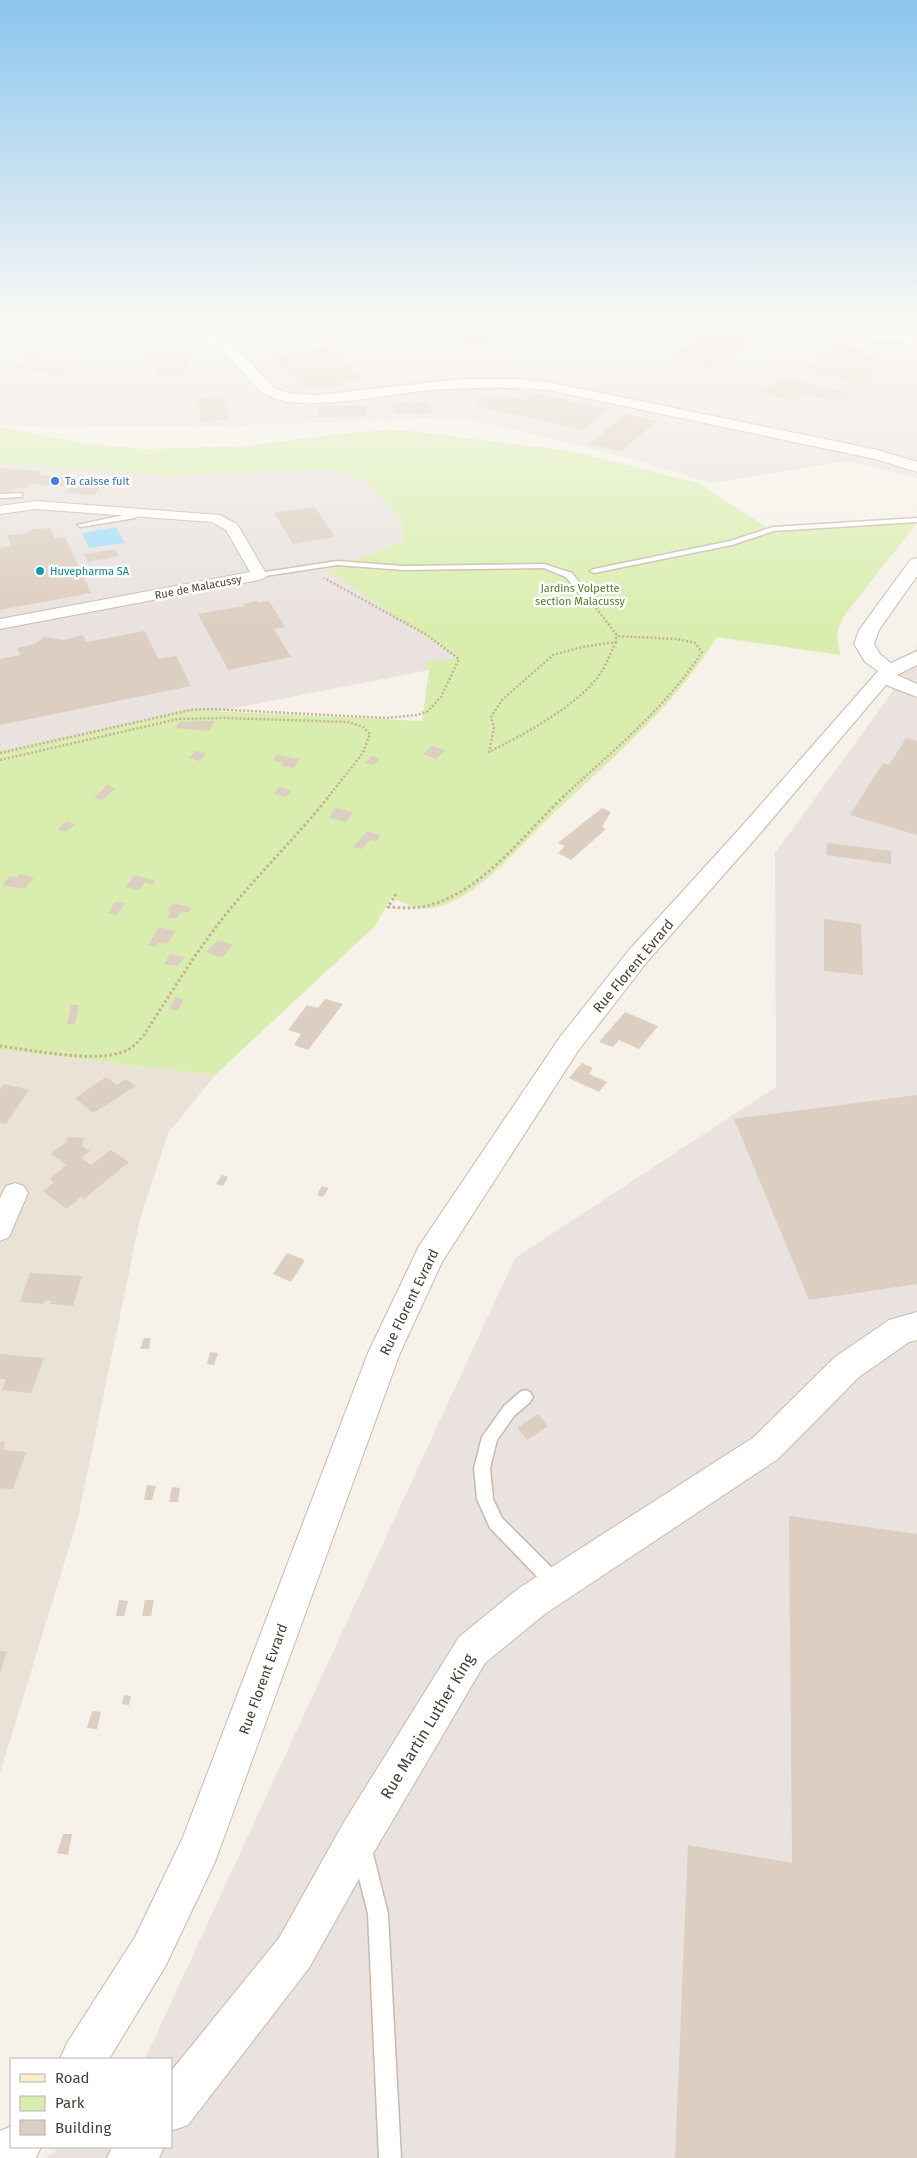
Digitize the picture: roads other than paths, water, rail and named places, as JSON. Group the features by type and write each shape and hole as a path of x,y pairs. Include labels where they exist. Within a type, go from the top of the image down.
{"street":[{"path":"723,423 868,453 917,467"},
{"name":"Rue de Malacussy","path":"0,510 35,504 206,516 232,527 259,575 0,624"},
{"path":"917,563 869,630 864,644 872,658 917,677"},
{"path":"898,668 917,691"},
{"name":"Rue Florent Evrard","path":"84,2058 150,1952 200,1846 384,1353 430,1255 569,1044 638,956 898,668"},
{"path":"0,1230 15,1193"},
{"name":"Rue Martin Luther King","path":"172,2107 294,1953 359,1837 472,1650 532,1601 766,1448 847,1367 900,1330 917,1326"}],"lane":[{"path":"0,496 19,495"},
{"path":"81,525 132,516 135,512"},
{"path":"594,571 732,543 773,529 917,520"},
{"path":"259,575 337,563 403,568 544,566 562,570 569,575 590,600"},
{"path":"525,1398 509,1411 490,1437 482,1468 485,1499 496,1523 556,1585"},
{"path":"359,1837 378,1914 390,2158"}],"water":[{"path":"116,527 125,543 89,548 82,533"}],"place":[{"name":"Ta caisse fuit","path":"55,481"},
{"name":"Huvepharma SA","path":"40,571"}],"park label":[{"name":"Jardins Volpette section Malacussy","path":"580,594"}]}
